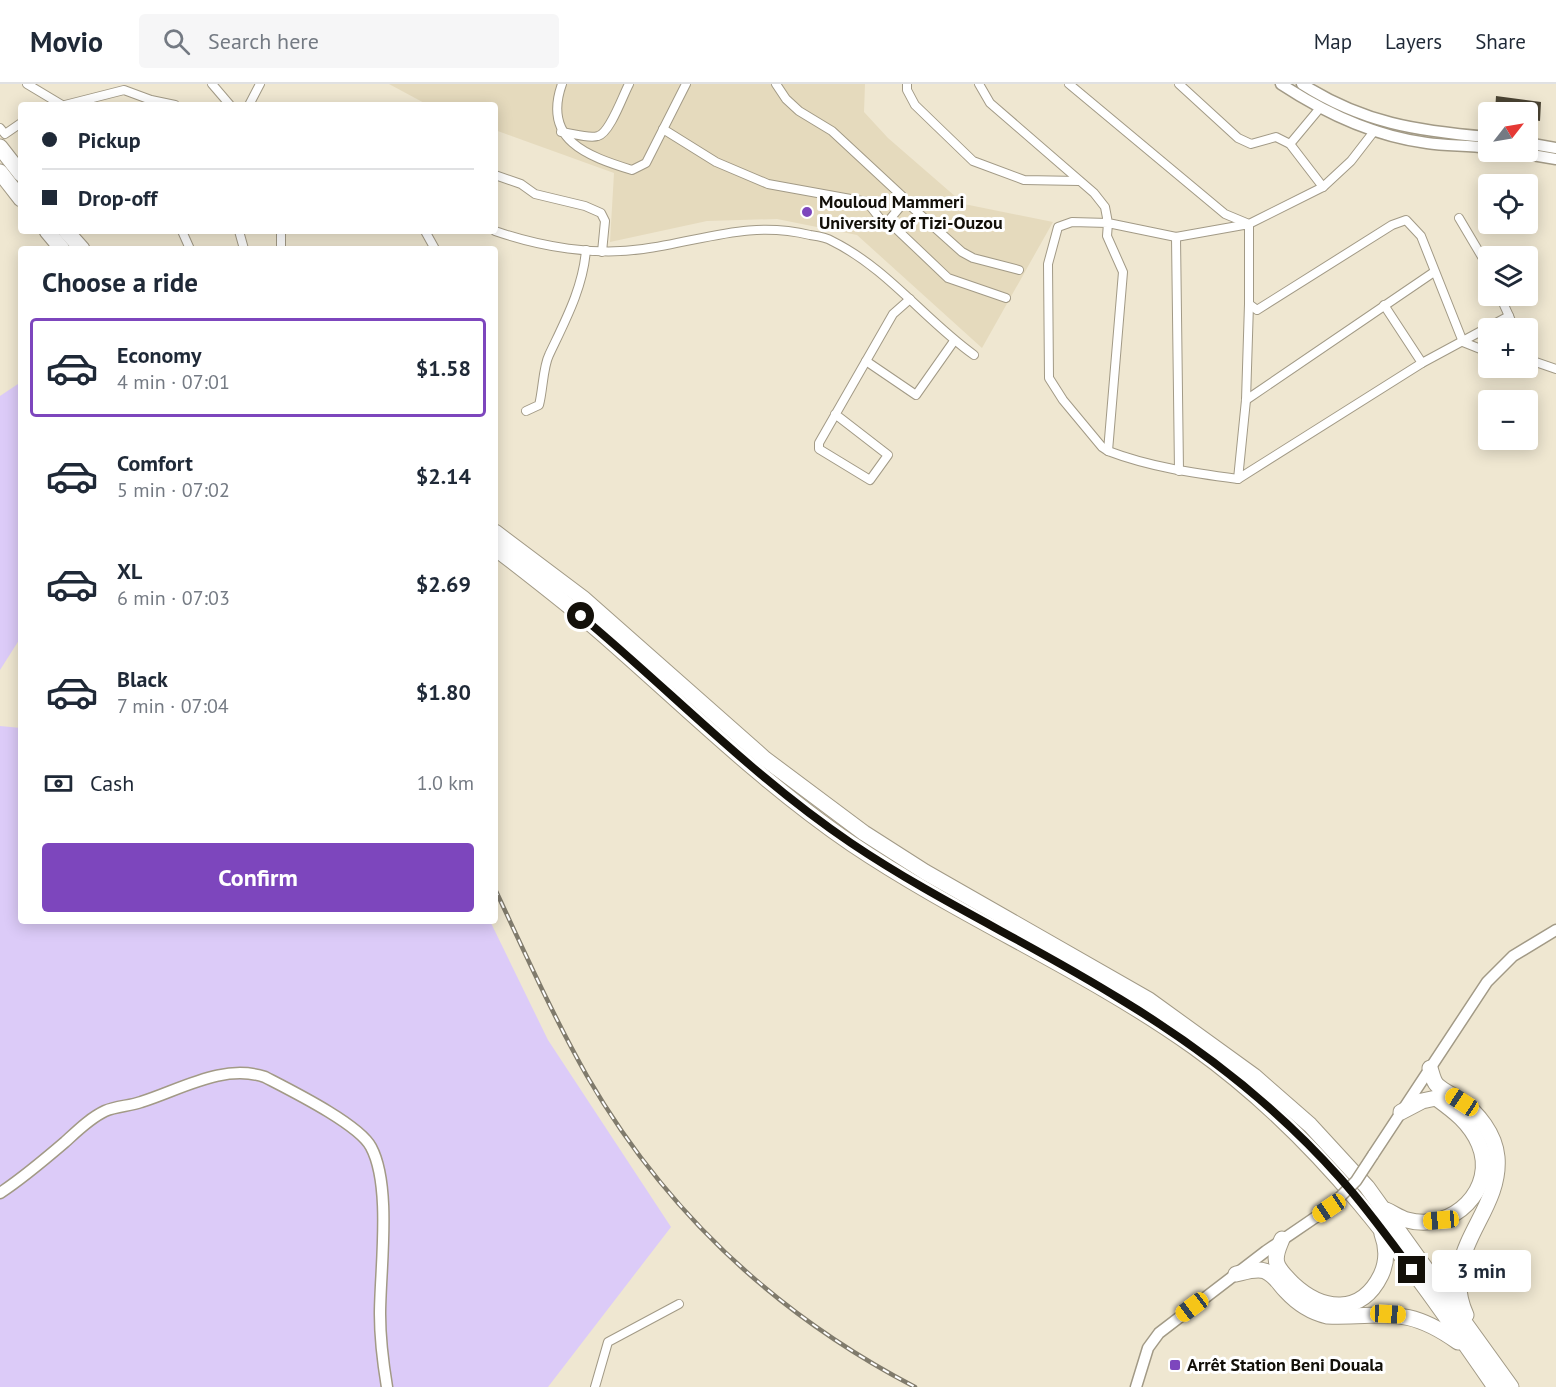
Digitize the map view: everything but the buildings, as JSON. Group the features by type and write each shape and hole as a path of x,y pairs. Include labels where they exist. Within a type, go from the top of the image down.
{"highway":[{"path":"0,147 18,170"},
{"path":"0,172 18,195"},
{"path":"50,234 60,246"},
{"path":"69,234 79,246"},
{"path":"498,534 584,599 765,759 864,833 925,872 1149,1000 1346,1163 1495,1387"},
{"path":"498,550 599,631 701,723 850,843 921,886 1118,997 1191,1046 1248,1080"},
{"path":"1380,1216 1407,1220 1441,1220 1457,1213 1468,1204 1482,1177 1483,1158 1470,1128 1429,1083"},
{"path":"1401,1112 1422,1101 1429,1083"},
{"path":"1429,1083 1462,1102 1481,1120 1497,1156 1494,1185 1461,1260 1460,1297 1474,1334"},
{"path":"1236,1274 1275,1270 1313,1299 1339,1305 1358,1301 1372,1290 1382,1272 1386,1251 1380,1216"},
{"path":"1380,1216 1474,1334 1511,1387"},
{"path":"1275,1270 1276,1252 1282,1239"},
{"path":"1262,1254 1299,1304 1317,1314 1338,1317 1388,1314 1414,1317 1445,1332 1469,1350"}],"main road":[{"path":"1281,84 1320,108 1375,130 1426,143 1478,147"},
{"path":"1302,84 1348,108 1386,122 1413,129 1478,136"},
{"path":"1538,145 1556,148"},
{"path":"1538,156 1556,159"},
{"path":"1136,1387 1144,1356 1152,1342 1170,1323 1282,1239 1329,1208 1356,1181 1401,1112 1429,1083 1487,982 1500,967 1533,942 1556,930"},
{"path":"0,1193 14,1184 82,1126 106,1111 140,1103 208,1078 230,1073 265,1077 350,1124 371,1146 381,1190 383,1232 380,1326 381,1356 387,1387"}],"street":[{"path":"27,84 58,102"},
{"path":"212,84 227,102"},
{"path":"251,102 260,84"},
{"path":"562,84 557,109 561,132 578,146 612,164 632,170 646,163 686,84"},
{"path":"561,132 602,135 608,128 629,84"},
{"path":"776,84 786,99 799,111 832,132 867,162 962,252 973,258 1019,270"},
{"path":"907,84 907,90 915,105 973,160 1024,180 1079,181"},
{"path":"979,84 990,103 1094,193 1105,207 1108,223 1107,236 1123,272 1108,451"},
{"path":"1069,84 1225,214 1249,224"},
{"path":"1179,84 1238,138 1251,144 1276,137 1290,144 1323,187"},
{"path":"75,102 124,90 149,102"},
{"path":"1290,144 1320,108"},
{"path":"0,128 5,134 18,125"},
{"path":"663,129 716,162 747,177 768,184 867,202 885,225 906,201"},
{"path":"1375,130 1351,160 1323,187 1249,224 1176,237 1108,223 1072,222 1058,227 1048,264 1049,378 1063,400 1102,447 1108,451 1131,460 1179,471 1238,479 1422,363 1509,316 1504,306"},
{"path":"498,177 521,184 535,194 585,206 602,213 605,221 602,252"},
{"path":"1460,218 1478,250"},
{"path":"1249,303 1257,310 1392,225 1406,220 1421,236 1463,342 1478,348"},
{"path":"888,221 948,279 1006,298"},
{"path":"1238,479 1246,400 1249,224"},
{"path":"498,232 519,239 602,252 642,250 739,230 788,230 831,240 864,261 910,299 954,341 974,355"},
{"path":"1176,237 1179,471"},
{"path":"526,411 539,405 548,356 557,342 584,275 586,250"},
{"path":"1246,400 1434,272"},
{"path":"835,414 888,455 870,480 819,449 819,443 835,414 893,314 910,299"},
{"path":"1384,304 1422,363"},
{"path":"866,362 916,395 954,341"},
{"path":"1538,363 1556,369"},
{"path":"595,1387 608,1342 679,1304"}],"shaded area":[{"name":"Mouloud Mammeri University of Tizi-Ouzou","path":"389,84 865,84 864,112 888,138 964,204 1053,222 982,348 857,235 777,219 707,221 610,242 614,173 498,131 498,102 422,102"},
{"path":"18,384 18,642 0,670 0,396"},
{"path":"0,726 18,728 18,924 491,924 548,1040 671,1227 548,1387 0,1387"}],"railway":[{"path":"498,895 551,1007 587,1076 618,1125 689,1215 728,1255 771,1293 864,1359 915,1387"}],"place":[{"name":"Mouloud Mammeri University of Tizi-Ouzou","path":"807,212"},
{"name":"Arrêt Station Beni Douala","path":"1175,1365"}],"route":[{"path":"581,616 701,723 850,843 967,913 1118,997 1191,1046 1242,1085 1295,1131 1340,1177 1412,1270"}]}
